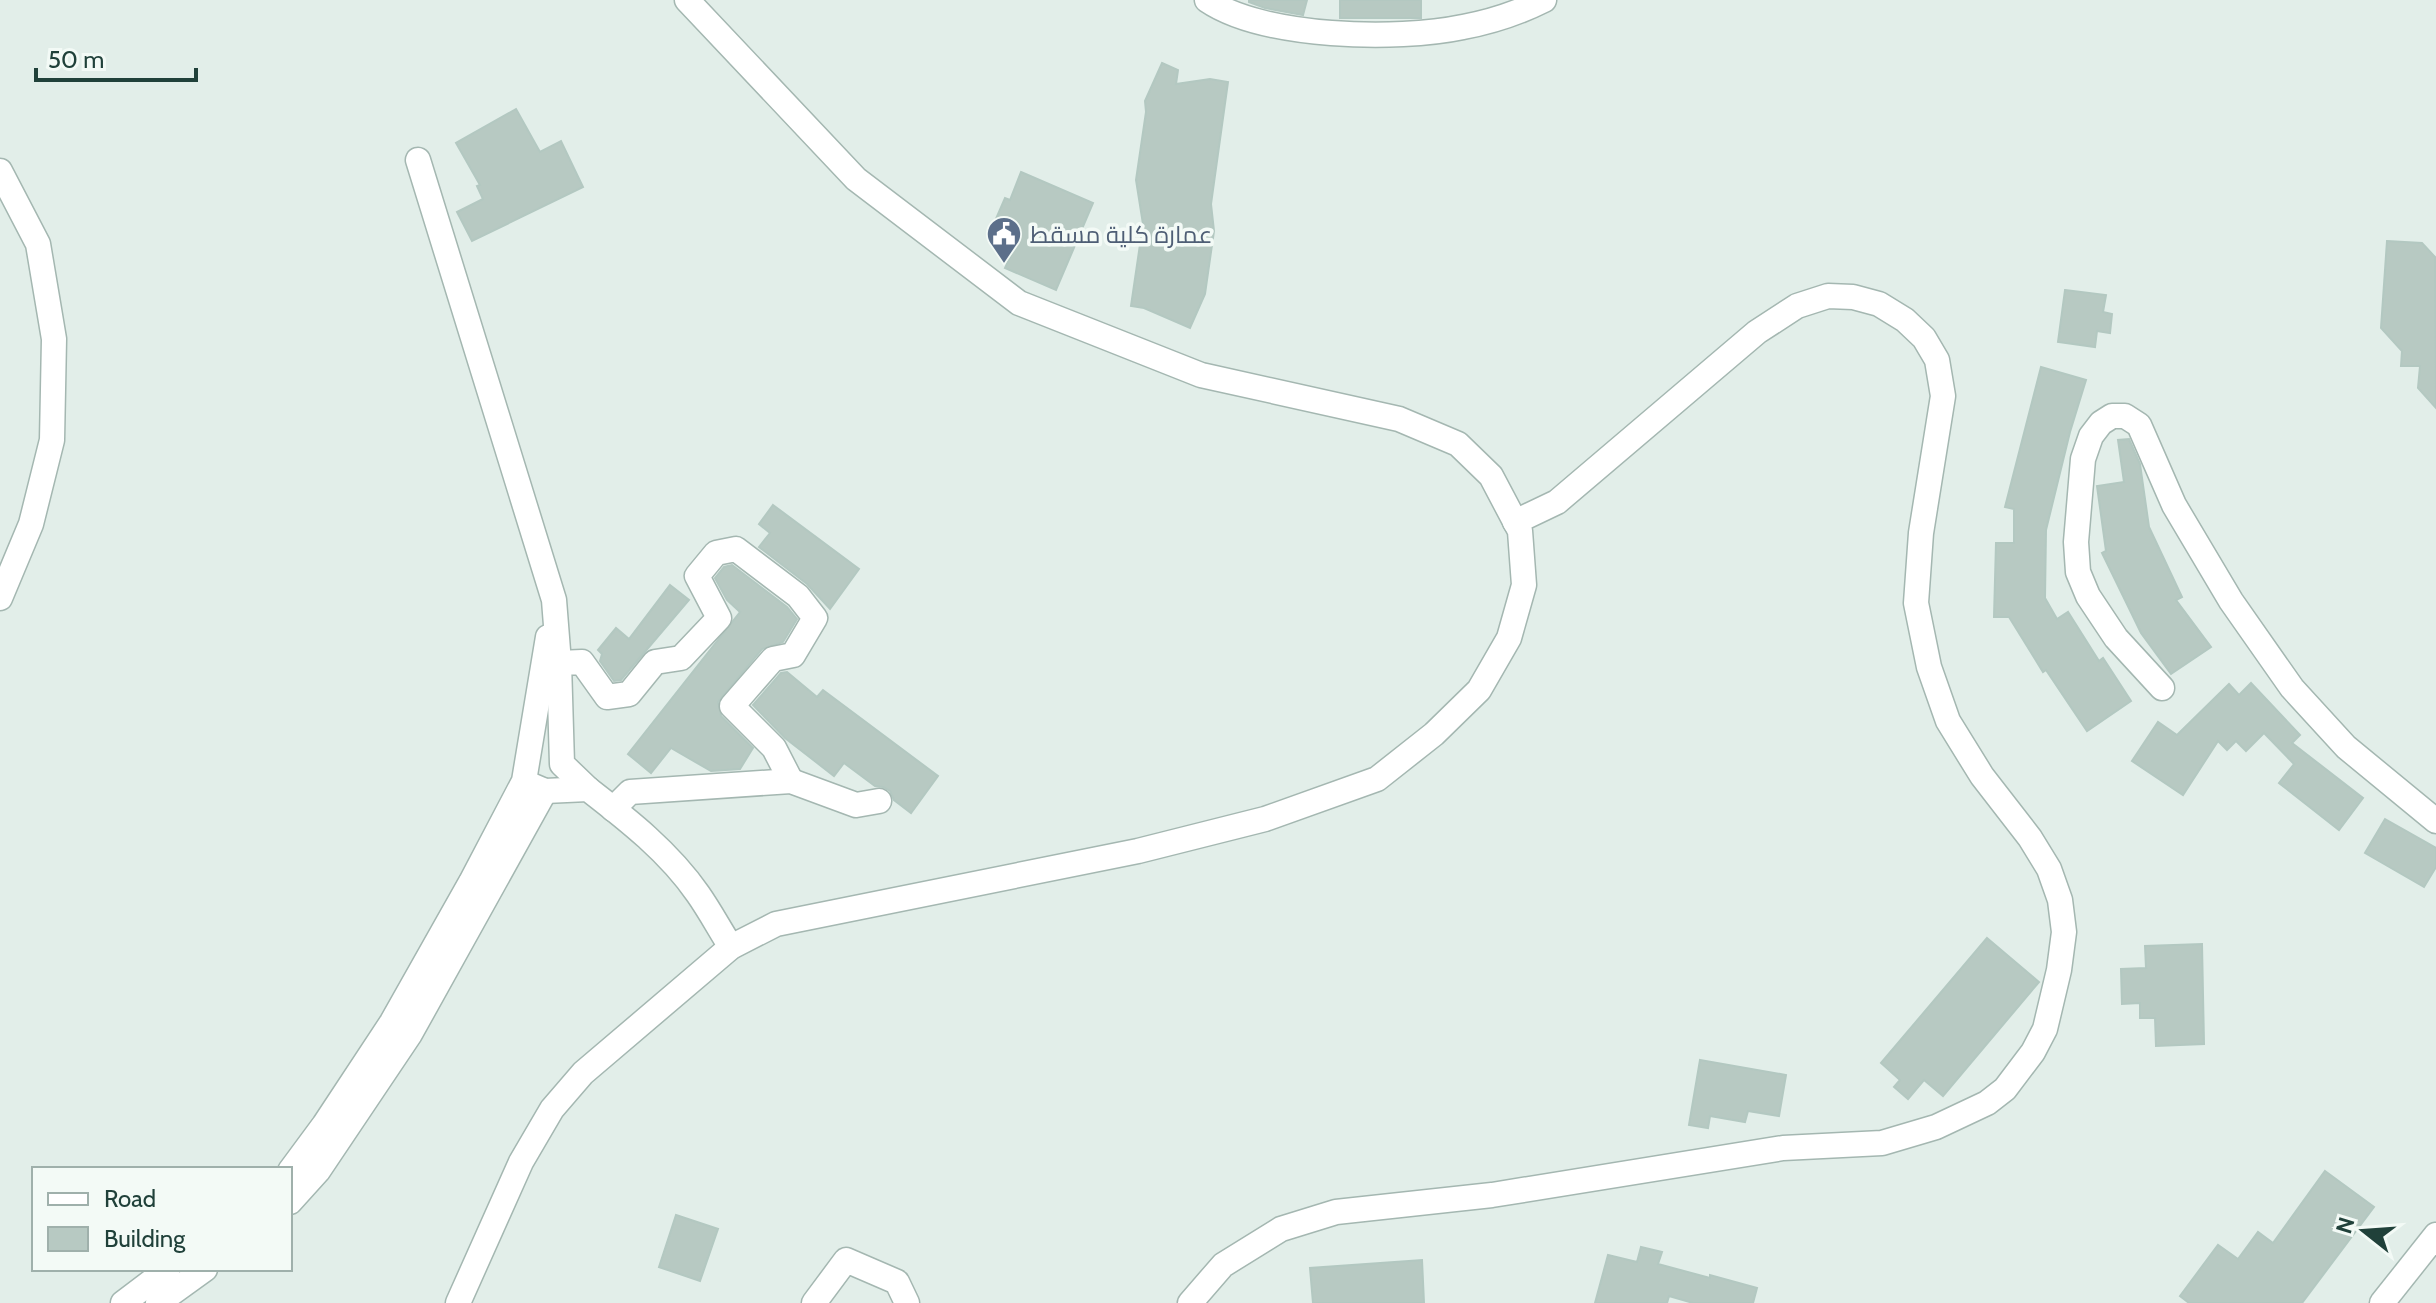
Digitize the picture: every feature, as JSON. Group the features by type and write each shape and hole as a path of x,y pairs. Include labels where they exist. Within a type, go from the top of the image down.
{"street":[{"path":"458,1303 521,1162 552,1109 583,1073 731,947 776,924 1138,851 1265,819 1377,779 1434,734 1479,690 1509,638 1524,585 1520,531 1491,476 1458,444 1399,419 1201,375 1019,303 856,179 687,0"},
{"path":"1207,0 1224,12 1268,26 1314,31 1413,34 1465,27 1544,0"},
{"path":"418,160 554,600 562,764 672,862 697,892 731,947"},
{"path":"0,171 38,244 54,339 52,440 31,524 0,598"},
{"path":"1190,1303 1223,1265 1281,1229 1336,1212 1492,1195 1783,1148 1882,1143 1936,1127 1987,1103 2005,1089 2033,1052 2045,1029 2064,932 2060,900 2049,869 2030,838 1982,776 1948,721 1929,667 1916,603 1921,533 1943,396 1937,360 1924,338 1905,320 1879,304 1853,297 1828,296 1797,306 1757,332 1557,502 1515,522"},
{"path":"2162,688 2116,638 2088,596 2078,572 2076,542 2083,459 2091,436 2101,423 2112,416 2125,416 2139,425 2174,505 2231,601 2292,688 2346,747 2436,821"},
{"path":"559,663 582,662 607,697 629,694 655,662 681,658 719,618 697,576 716,553 736,549 798,596 815,618 793,655 773,659 732,706 774,748 791,781"},
{"path":"292,1200 326,1160 410,1034 534,786 554,600"},
{"path":"613,809 630,792 791,781 856,805 879,801"},
{"path":"534,786 588,789"},
{"path":"292,1168 392,1022 471,882 534,786"},
{"path":"2382,1303 2436,1235"},
{"path":"814,1303 846,1260 897,1282 907,1303"},
{"path":"123,1303 165,1271"},
{"path":"158,1303 202,1271"}],"building":[{"path":"1249,0 1307,0 1303,15 1265,8"},
{"path":"1340,0 1421,0 1421,18 1340,18"},
{"path":"1162,63 1178,70 1176,84 1210,79 1228,82 1211,204 1214,231 1205,294 1190,328 1144,308 1131,306 1143,224 1136,180 1145,101"},
{"path":"516,109 540,152 561,141 583,187 472,241 457,212 483,199 477,186 480,185 456,143"},
{"path":"1021,172 1093,203 1056,290 1005,268 1018,240 992,228 1005,198 1010,200"},
{"path":"2387,241 2422,243 2435,257 2436,408 2418,388 2420,366 2401,366 2402,351 2381,328"},
{"path":"2065,290 2106,295 2103,312 2112,314 2110,333 2097,331 2095,347 2058,342"},
{"path":"2041,367 2086,380 2046,530 2045,598 2057,619 2068,612 2099,661 2103,658 2131,701 2087,731 2046,670 2043,672 2009,617 1994,617 1996,543 2014,543 2014,509 2005,507"},
{"path":"2129,439 2140,464 2149,527 2182,597 2176,600 2211,647 2171,674 2141,633 2102,553 2106,551 2097,486 2124,482 2118,440"},
{"path":"773,505 859,569 830,609 807,584 759,547 770,533 759,524"},
{"path":"732,565 787,607 797,619 783,642 762,649 718,702 721,716 753,748 740,769 711,771 671,748 651,773 628,754 740,612 727,600 715,578 724,567"},
{"path":"670,585 689,600 621,680 614,681 600,661 602,654 598,650 616,628 629,639"},
{"path":"787,672 817,697 823,690 938,776 911,813 894,800 890,791 875,786 844,763 834,776 785,738 753,705 781,673"},
{"path":"2251,683 2300,735 2292,743 2363,798 2339,830 2279,783 2294,764 2264,733 2246,751 2236,741 2227,750 2218,741 2183,795 2132,761 2158,722 2177,735 2229,684 2239,695"},
{"path":"2385,819 2436,848 2436,867 2424,887 2365,853"},
{"path":"1987,938 2039,982 1943,1096 1924,1080 1908,1099 1894,1087 1900,1080 1881,1063"},
{"path":"2202,944 2204,1044 2156,1046 2155,1018 2140,1018 2140,1003 2122,1004 2121,969 2146,968 2145,946"},
{"path":"1700,1060 1786,1075 1779,1116 1748,1111 1745,1122 1710,1116 1708,1128 1689,1125"},
{"path":"2325,1171 2374,1207 2302,1303 2189,1303 2180,1296 2218,1245 2238,1259 2258,1232 2273,1243"},
{"path":"676,1215 718,1229 700,1281 659,1267"},
{"path":"1641,1247 1662,1252 1658,1264 1757,1288 1753,1303 1693,1303 1669,1296 1667,1303 1595,1303 1608,1255 1637,1262"},
{"path":"1422,1260 1424,1303 1313,1303 1310,1268"}],"place":[{"name":"عمارة كلية مسقط","path":"1004,265"}]}
